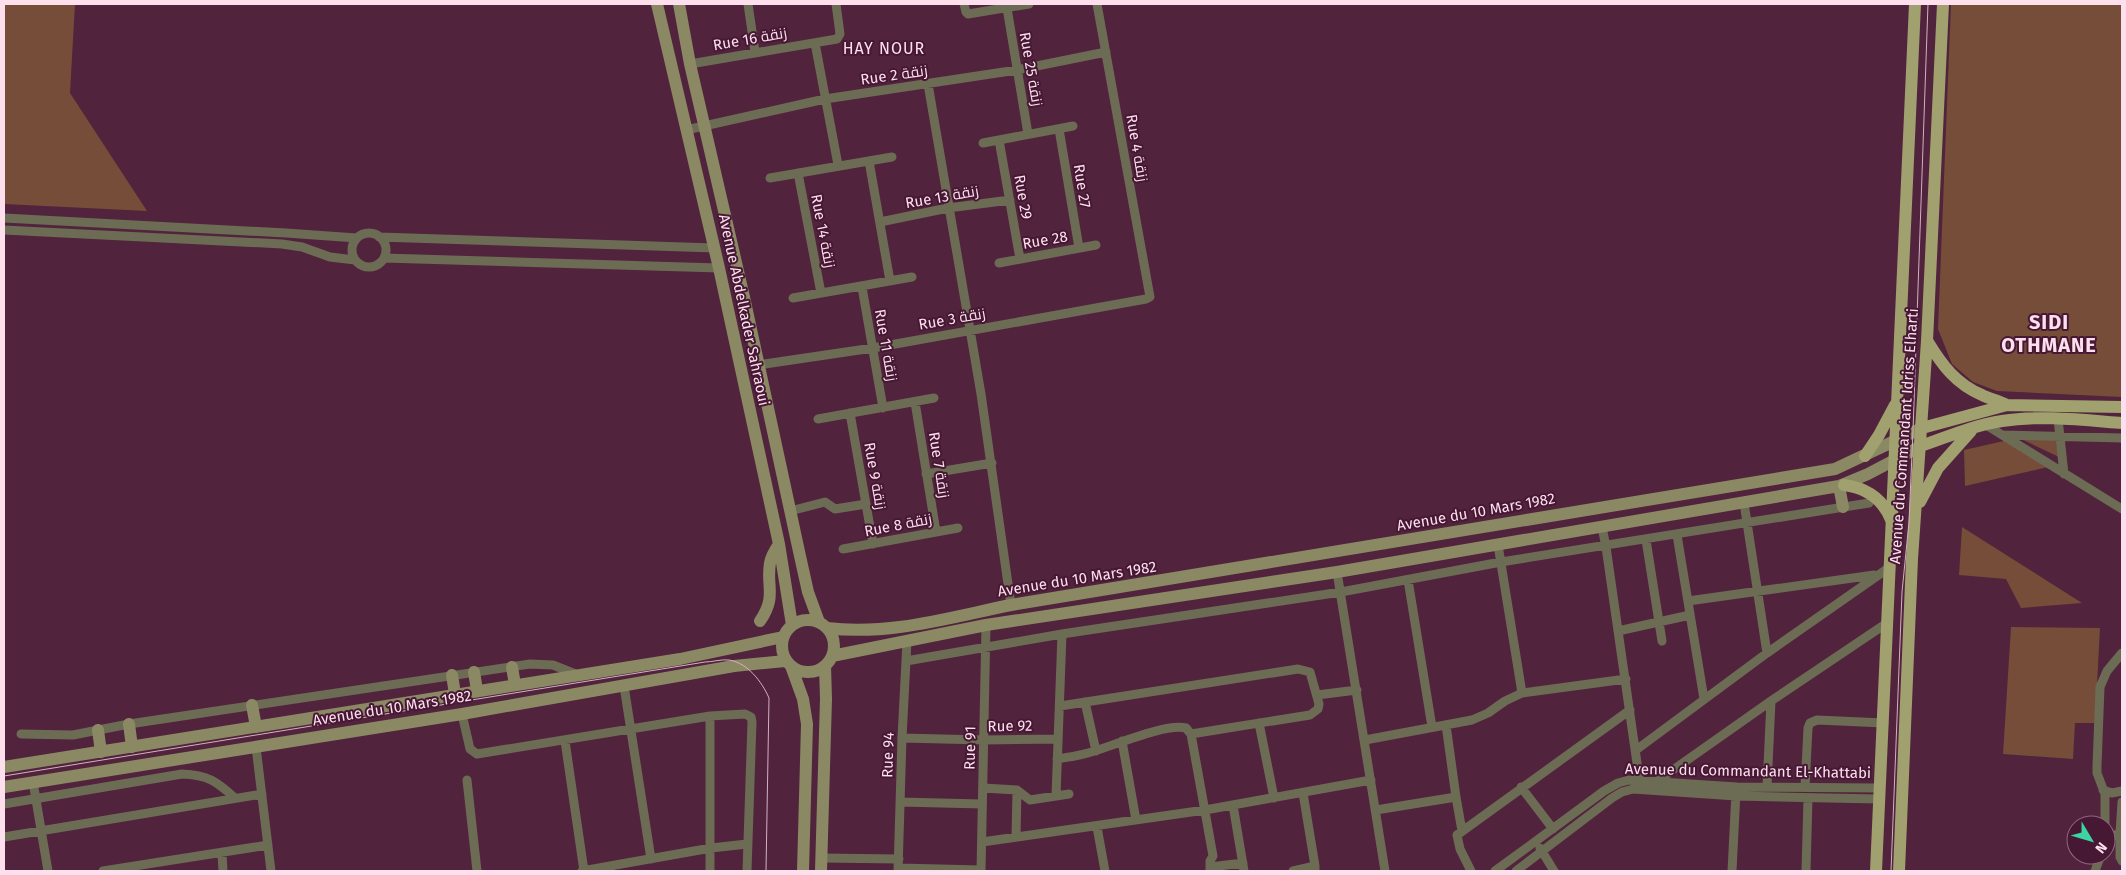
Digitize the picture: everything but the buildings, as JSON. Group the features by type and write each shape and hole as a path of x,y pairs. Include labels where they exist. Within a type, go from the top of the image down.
{"main road":[{"name":"Avenue Abdelkader Sahraoui","path":"658,4 715,248 779,544 792,625"},
{"name":"Avenue Abdelkader Sahraoui","path":"679,4 690,64 808,592 823,625"},
{"name":"Avenue du Commandant Idriss Elharti","path":"1876,871 1915,4"},
{"name":"Avenue du Commandant Idriss Elharti","path":"1899,871 1912,559 1927,341 1943,4"},
{"path":"1927,341 1940,362 1959,382 1975,392 2007,405"},
{"path":"1865,456 1879,435 1896,401"},
{"name":"Avenue du 10 Mars 1982","path":"823,625 862,631 888,629 1012,605 1835,468 1865,456 1922,428 2007,405 2122,407"},
{"path":"1842,486 1921,446 1980,426 2016,420 2058,419 2122,423"},
{"path":"1916,511 1938,468 1954,448 1980,426"},
{"path":"1842,486 1843,507"},
{"path":"788,664 799,671 816,671 828,661 907,641 986,625 1337,572 1842,486 1860,488 1874,496 1885,508 1892,523"},
{"path":"760,621 770,601 770,565 772,556 779,544"},
{"path":"803,871 807,724 803,699 781,645 783,637 792,625 805,620 823,625 834,641 828,661 821,871"},
{"name":"Avenue du 10 Mars 1982","path":"4,767 680,659 783,637"},
{"name":"Avenue du 10 Mars 1982","path":"4,787 462,714 734,666 788,664"},
{"path":"512,666 514,685"},
{"path":"474,672 477,690"},
{"path":"452,675 455,694"},
{"path":"252,705 256,727"},
{"path":"129,724 132,747"},
{"path":"98,730 101,752"}],"street":[{"path":"748,4 755,52"},
{"name":"Rue 16 زنقة","path":"690,64 840,38 836,4"},
{"path":"964,4 967,14 1029,4"},
{"name":"Rue 4 زنقة","path":"1097,4 1150,297"},
{"name":"Rue 25 زنقة","path":"1007,8 1028,134"},
{"path":"815,42 838,165"},
{"name":"Rue 2 زنقة","path":"686,130 825,99 1017,70 1106,52"},
{"path":"928,84 992,463 1012,605"},
{"path":"983,143 1073,126"},
{"name":"Rue 27","path":"1059,129 1079,248"},
{"name":"Rue 29","path":"999,140 1020,259"},
{"path":"770,178 892,157"},
{"path":"869,161 890,281"},
{"name":"Rue 14 زنقة","path":"798,173 821,293"},
{"name":"Rue 13 زنقة","path":"880,222 948,208 1010,200"},
{"path":"4,218 357,238 367,234 379,237 715,248"},
{"path":"4,230 282,244 302,247 330,257 354,260 370,268 380,263 384,258 386,247 379,237"},
{"path":"354,260 352,249 357,238"},
{"name":"Rue 28","path":"999,263 1096,245"},
{"path":"384,258 719,268"},
{"path":"793,298 862,287 912,276"},
{"name":"Rue 11 زنقة","path":"862,287 883,408"},
{"name":"Rue 3 زنقة","path":"758,365 873,348 1150,297"},
{"path":"818,419 934,398"},
{"name":"Rue 7 زنقة","path":"915,402 936,532"},
{"name":"Rue 9 زنقة","path":"850,413 872,544"},
{"path":"2058,419 2064,474"},
{"path":"1980,426 2002,435 2122,509"},
{"path":"2002,435 2122,438"},
{"path":"926,474 992,463"},
{"path":"790,512 825,502 835,509 866,504"},
{"path":"1744,503 1767,653"},
{"path":"906,661 1062,634 1341,592 1501,562 1606,547 1869,503"},
{"path":"1602,527 1626,679 1640,785"},
{"name":"Rue 8 زنقة","path":"843,549 958,528"},
{"path":"1677,535 1704,699"},
{"path":"1646,540 1662,642"},
{"path":"1498,545 1522,693"},
{"path":"1636,750 1767,653 1890,567"},
{"path":"1337,572 1365,740 1384,871"},
{"path":"1688,601 1756,590 1876,575"},
{"path":"1408,580 1432,728"},
{"path":"1618,631 1690,615"},
{"path":"1656,782 1771,701 1888,623"},
{"name":"Rue 91","path":"981,870 986,625"},
{"path":"1056,796 1062,634"},
{"name":"Rue 94","path":"899,866 902,738 907,641"},
{"path":"2104,815 2103,790 2097,766 2100,688 2107,671 2122,653"},
{"path":"21,734 73,735 129,724 512,666 545,664 560,666 578,675"},
{"path":"1060,706 1298,669 1310,672 1317,695 1318,709 1310,715 1191,734"},
{"path":"1365,740 1472,720 1522,693 1626,679"},
{"path":"624,686 651,859"},
{"path":"1317,695 1356,690"},
{"path":"1768,787 1771,701"},
{"path":"1085,702 1096,751"},
{"path":"1471,871 1457,840 1457,835 1630,710"},
{"path":"462,714 470,749 477,754 710,716 745,714 751,719 747,871"},
{"path":"710,716 712,848 710,871"},
{"path":"1805,787 1808,728 1810,723 1817,720 1884,723"},
{"path":"1259,723 1274,798"},
{"path":"1446,725 1462,831"},
{"path":"1057,759 1096,751 1122,741 1181,727 1186,728 1191,734 1206,810 1212,856 1210,869 1244,867 1233,805"},
{"name":"Rue 92","path":"902,738 1058,739"},
{"path":"565,741 583,871 630,867 651,859 747,844"},
{"path":"1122,741 1136,820"},
{"path":"256,747 271,871"},
{"path":"4,804 182,774 204,776 212,779 235,798"},
{"path":"468,780 477,871"},
{"path":"982,842 1206,810 1371,780"},
{"name":"Avenue du Commandant El-Khattabi","path":"1495,871 1618,783 1629,780 1640,785 1808,798 1880,794"},
{"path":"34,782 48,871"},
{"name":"Avenue du Commandant El-Khattabi","path":"1516,871 1612,798 1640,785 1656,782 1736,792 1768,787 1805,787 1880,794"},
{"path":"983,788 1017,790 1030,800 1069,794"},
{"path":"1521,788 1553,829"},
{"path":"1016,837 1017,790"},
{"path":"2103,790 2112,793 2122,791"},
{"path":"1732,871 1736,792"},
{"path":"1293,871 1315,869 1303,793"},
{"path":"4,837 262,794"},
{"path":"1376,810 1456,797"},
{"path":"1806,871 1808,798"},
{"path":"900,802 982,804"},
{"path":"2122,802 2120,857 2122,861"},
{"path":"1097,827 1105,871"},
{"path":"1535,842 1542,851 1549,869"},
{"path":"103,871 268,845"},
{"path":"222,853 223,871"},
{"path":"821,858 899,866 981,870"}],"shaded area":[{"path":"4,4 75,4 70,93 147,211 4,204"},
{"path":"1951,4 2122,4 2122,397 1997,391 1973,382 1952,364 1938,329"},
{"path":"2017,437 2055,438 2059,457"},
{"path":"2004,441 2048,467 1965,486 1964,450"},
{"path":"1962,527 2082,603 2021,608 2006,579 1959,575"},
{"path":"2011,627 2100,628 2095,723 2075,723 2073,759 2003,754"}],"tram line":[{"path":"1891,871 1902,592 1909,522 1913,431 1928,4"},
{"path":"4,776 705,662 729,660 742,665 754,674 769,698 766,871"}],"district":[{"name":"HAY NOUR","path":"884,48"},
{"name":"SIDI OTHMANE","path":"2049,334"}]}
